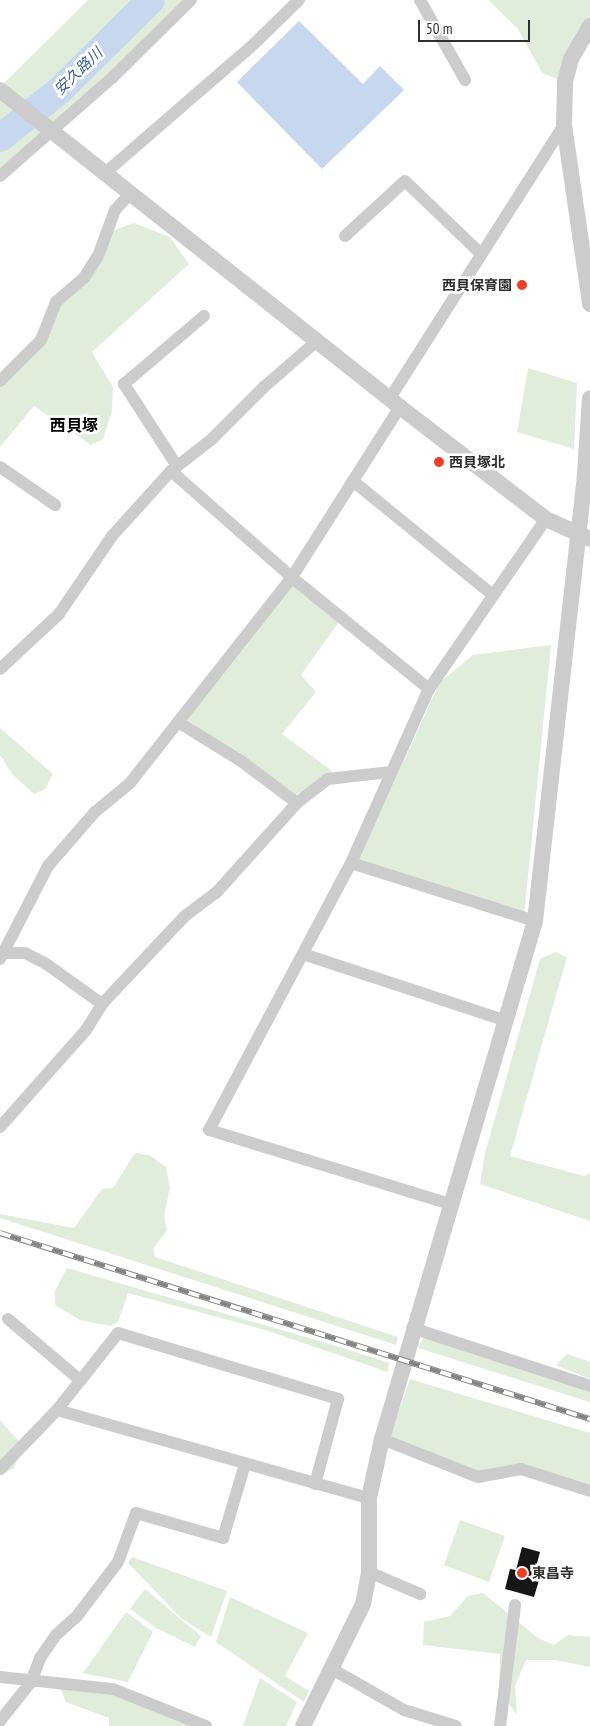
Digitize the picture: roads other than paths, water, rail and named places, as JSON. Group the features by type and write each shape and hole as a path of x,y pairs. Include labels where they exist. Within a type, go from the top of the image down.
{"street":[{"path":"0,176 112,78 191,0"},
{"path":"104,173 254,44 299,0"},
{"path":"420,0 465,80"},
{"path":"590,26 571,59 565,82 564,126 590,304"},
{"path":"2,91 395,403 546,518 583,537"},
{"path":"3,956 32,891 48,866 95,812 130,783 292,577 353,481 480,253 564,126"},
{"path":"345,236 405,181 480,253"},
{"path":"0,380 41,340 56,302 84,278 98,256 115,210 130,194"},
{"path":"204,316 124,384 174,468 292,577 429,690"},
{"path":"0,669 59,614 112,536 174,468 317,342"},
{"path":"303,1726 363,1604 369,1572 369,1498 382,1439 412,1328 535,921 583,537 584,487 590,398"},
{"path":"0,467 55,505"},
{"path":"353,481 493,595"},
{"path":"450,1204 209,1130 351,863 389,772 429,690 546,518"},
{"path":"178,722 241,760 296,803"},
{"path":"0,1127 86,1030 102,1004 185,916 216,893 296,803 328,779 389,772"},
{"path":"351,863 535,921"},
{"path":"3,956 25,953 45,963 102,1004"},
{"path":"303,954 504,1020"},
{"path":"8,1318 80,1380"},
{"path":"412,1328 590,1386"},
{"path":"0,1468 57,1410 118,1333 338,1399 315,1484"},
{"path":"57,1410 369,1498"},
{"path":"382,1439 478,1477 521,1470 590,1491"},
{"path":"0,1721 31,1682 40,1658 56,1635 77,1616 118,1562 136,1513 223,1538 245,1464"},
{"path":"369,1572 420,1594"},
{"path":"500,1726 515,1605"},
{"path":"332,1669 404,1710 456,1726"},
{"path":"0,1677 31,1682 113,1689 206,1726"}],"water":[{"path":"299,21 363,84 380,66 404,90 322,169 237,82"}],"waterway":[{"name":"安久路川","path":"0,138 59,91 151,0"}],"railway":[{"path":"0,1233 590,1419"}],"place":[{"name":"西貝保育園","path":"522,285"},
{"name":"西貝塚北","path":"439,462"},
{"name":"東昌寺","path":"522,1573"}],"district":[{"name":"西貝塚","path":"74,425"}]}
